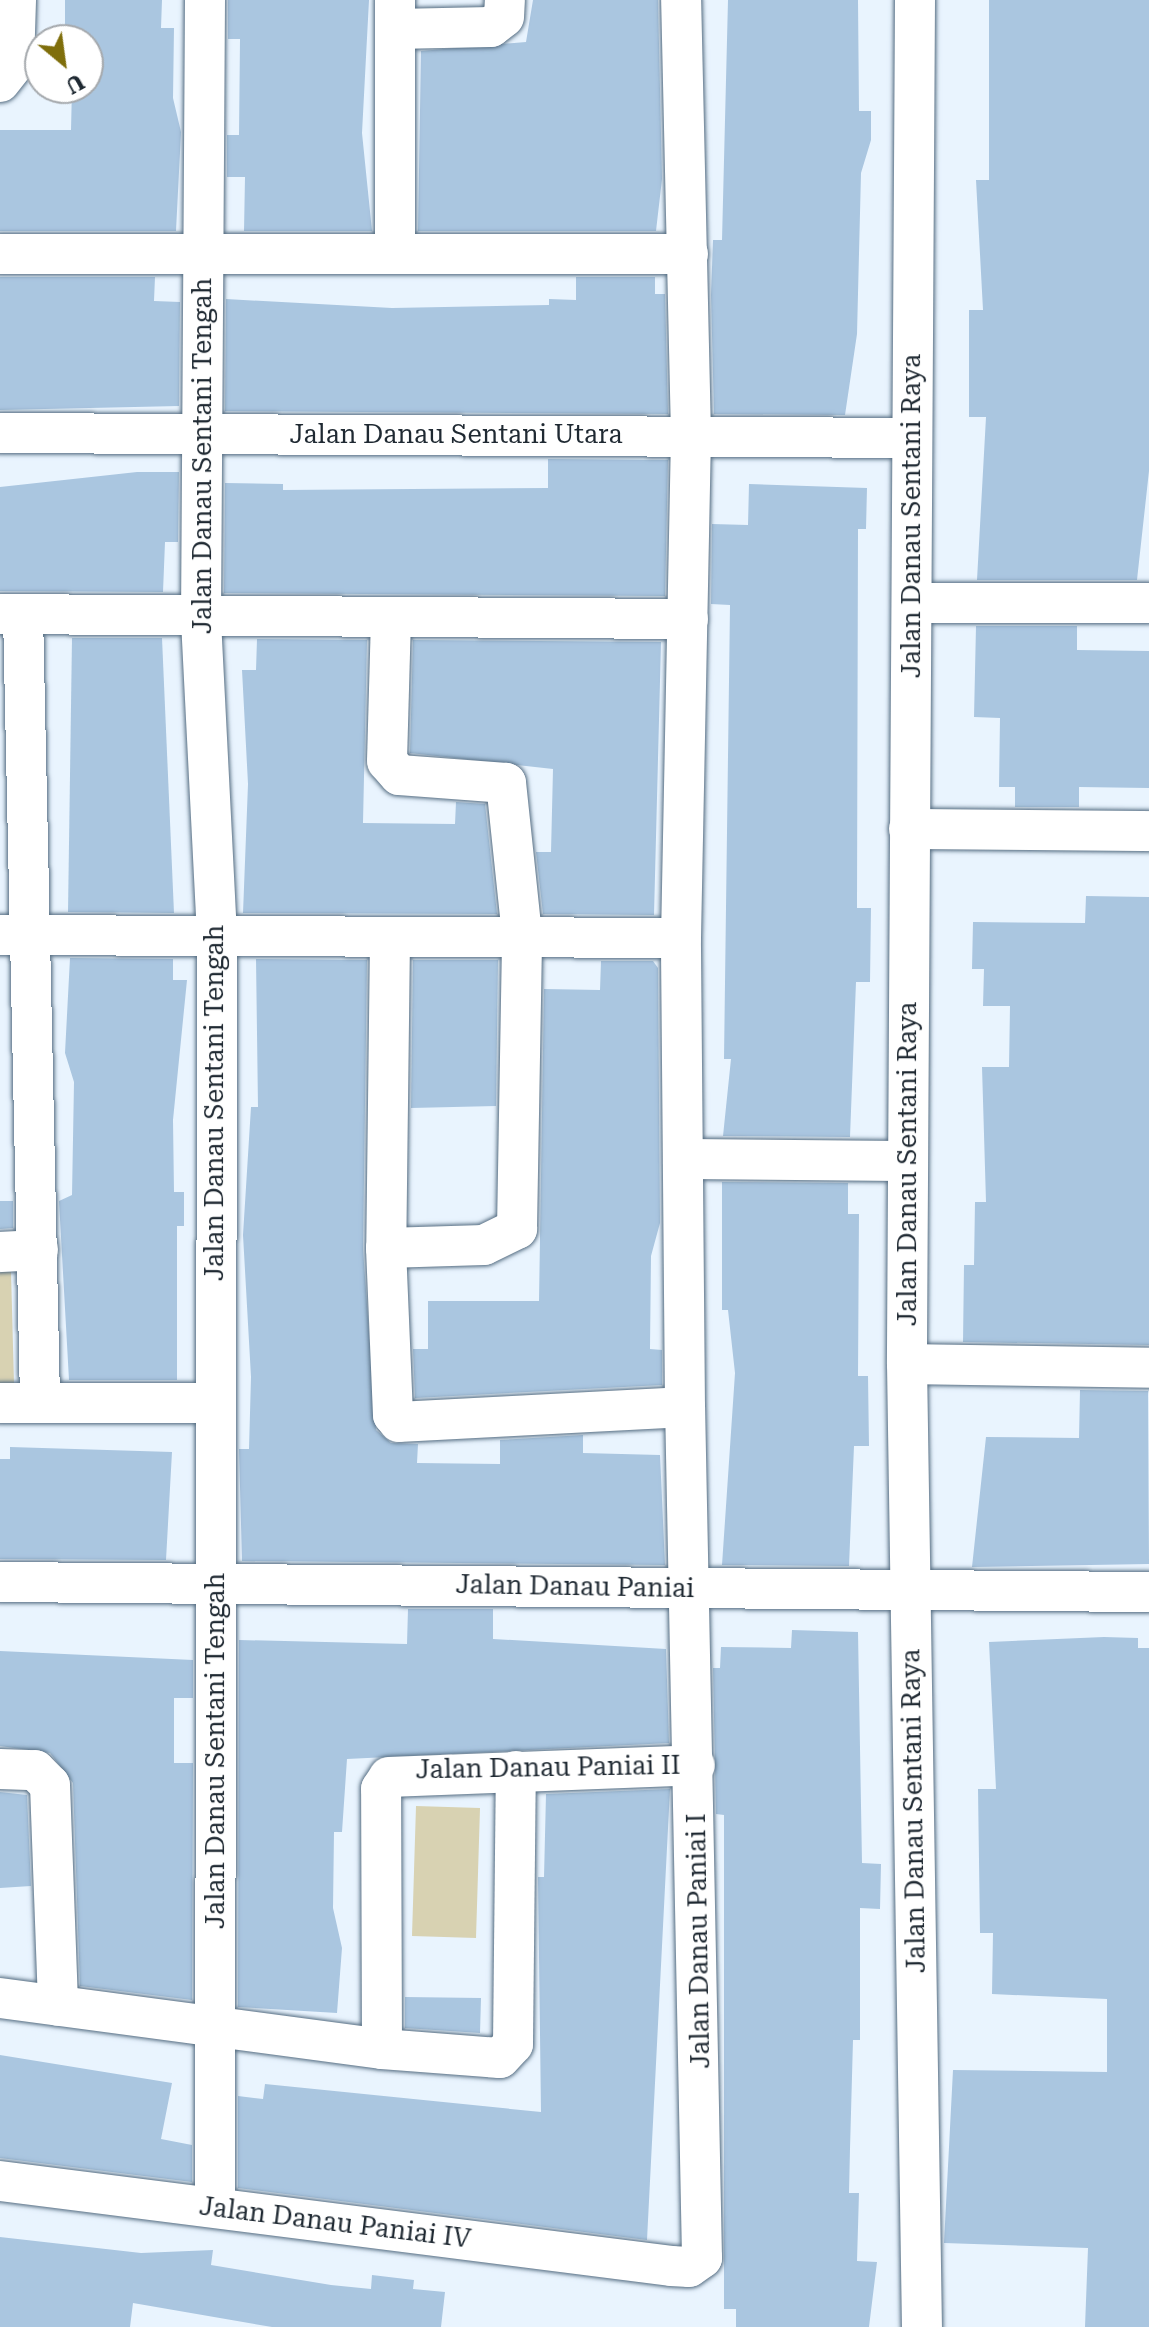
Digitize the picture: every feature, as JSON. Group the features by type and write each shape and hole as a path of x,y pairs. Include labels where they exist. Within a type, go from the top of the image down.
{"street":[{"path":"0,82 14,64 16,0"},
{"name":"Jalan Danau Sentani Tengah","path":"205,0 201,620 217,935 212,1403 217,1583 215,2207"},
{"path":"395,253 395,14 491,27 504,17 505,0"},
{"name":"Jalan Danau Paniai I","path":"671,2266 697,2264 705,2246 685,1407 681,938 691,435 681,0"},
{"name":"Jalan Danau Sentani Raya","path":"915,0 907,1364 922,2327"},
{"path":"0,254 688,254"},
{"name":"Jalan Danau Sentani Utara","path":"0,433 911,438"},
{"path":"912,603 1149,603"},
{"path":"40,1402 19,1251 12,614 201,620 688,619"},
{"path":"386,1248 484,1245 517,1229 522,935 506,783 399,775 387,761 391,620"},
{"path":"909,829 1149,831"},
{"path":"15,935 681,938"},
{"path":"390,939 386,1248 391,1406 399,1422 685,1407"},
{"path":"683,1159 907,1161"},
{"path":"907,1364 1149,1368"},
{"path":"0,1403 212,1403"},
{"name":"Jalan Danau Paniai","path":"0,1582 910,1594 1149,1592"},
{"name":"Jalan Danau Paniai II","path":"382,2049 384,1783 399,1772 695,1765"},
{"path":"0,1769 35,1770 50,1785 58,2006"},
{"path":"0,1998 382,2049 492,2059 513,2044 516,1771"},
{"name":"Jalan Danau Paniai IV","path":"0,2181 671,2266"}],"shaded area":[{"path":"0,1272 11,1272 14,1384 0,1385"},
{"path":"416,1806 480,1808 476,1938 412,1936"}],"building":[{"path":"65,0 162,0 161,28 174,28 173,98 181,132 176,231 0,231 0,130 71,130 72,104 104,104 104,24 65,24"},
{"path":"228,0 369,0 362,133 372,231 244,231 245,177 227,177 227,135 239,135 240,39 228,39"},
{"path":"533,0 658,0 662,179 656,231 418,231 421,51 526,42"},
{"path":"728,0 858,0 859,111 871,111 871,140 861,173 857,334 845,415 714,414 711,295 713,240 722,240"},
{"path":"989,0 1149,0 1149,471 1137,580 977,580 986,417 969,417 969,310 983,310 976,180 989,180"},
{"path":"0,277 155,277 154,301 180,302 179,406 0,410"},
{"path":"576,277 655,277 655,294 665,294 668,414 225,411 226,299 392,308 549,305 549,299 576,300"},
{"path":"548,459 668,460 665,596 224,593 225,483 283,484 283,490 548,488"},
{"path":"137,472 179,472 178,542 165,542 163,592 0,591 0,487"},
{"path":"749,484 867,488 866,529 858,529 857,908 871,908 870,982 856,982 850,1137 723,1136 731,1059 724,1059 730,605 711,604 712,524 748,525"},
{"path":"976,626 1077,626 1077,650 1149,651 1149,788 1079,787 1079,807 1015,807 1015,787 999,787 1000,718 974,717"},
{"path":"72,638 162,638 174,913 68,912"},
{"path":"257,639 367,640 363,823 455,824 456,802 485,804 497,914 243,913 248,784 242,670 256,670"},
{"path":"413,640 661,642 654,915 543,914 536,852 551,852 553,769 410,753"},
{"path":"1086,896 1149,897 1149,1345 963,1342 964,1265 974,1265 975,1202 986,1202 982,1067 1009,1067 1010,1006 983,1006 984,969 972,969 973,922 1085,923"},
{"path":"70,958 173,959 173,980 187,980 173,1120 174,1192 184,1192 184,1226 177,1226 177,1380 69,1380 59,1201 72,1195 74,1082 65,1053"},
{"path":"256,959 367,960 363,1249 376,1430 391,1443 418,1444 417,1463 500,1464 500,1440 583,1435 583,1453 660,1455 665,1565 242,1561 239,1449 249,1449 251,1377 243,1235 251,1107 258,1107"},
{"path":"413,960 498,960 496,1106 411,1108"},
{"path":"601,961 653,961 658,968 660,1223 651,1256 650,1349 662,1350 662,1385 415,1398 413,1349 428,1349 428,1301 539,1301 544,989 600,990"},
{"path":"722,1182 848,1183 848,1214 859,1214 858,1376 868,1376 869,1446 854,1446 849,1566 722,1565 735,1373 728,1310 722,1310"},
{"path":"0,1201 13,1201 13,1228 0,1229"},
{"path":"1080,1390 1148,1391 1149,1564 972,1567 986,1437 1079,1438"},
{"path":"10,1447 172,1452 166,1560 0,1559 0,1459 10,1459"},
{"path":"408,1609 493,1609 493,1639 666,1649 669,1743 347,1759 342,1832 334,1832 333,1908 342,1948 337,2013 238,2007 239,1640 407,1644"},
{"path":"792,1630 858,1632 862,1863 881,1864 880,1909 860,1908 860,2040 853,2040 850,2149 849,2193 859,2193 857,2261 877,2262 869,2327 736,2327 736,2309 724,2309 724,1815 716,1814 713,1668 720,1668 721,1647 791,1648"},
{"path":"1138,1638 1138,1648 1149,1648 1149,2327 1085,2327 1088,2248 944,2243 953,2070 1107,2072 1107,1999 992,1994 993,1933 980,1933 978,1789 996,1789 989,1642"},
{"path":"0,1651 193,1660 193,1698 174,1698 174,1763 193,1763 192,2000 80,1986 73,1783 50,1753 0,1746"},
{"path":"670,1789 647,2240 238,2188 238,2096 263,2099 265,2084 541,2112 538,1877 544,1877 546,1794"},
{"path":"0,1792 27,1795 31,1886 0,1888"},
{"path":"405,1997 481,1998 480,2033 405,2028"},
{"path":"0,2055 172,2083 161,2139 192,2145 192,2182 0,2158"},
{"path":"0,2237 141,2253 213,2250 211,2265 331,2285 371,2289 372,2275 414,2280 413,2289 445,2292 441,2327 272,2327 133,2303 130,2327 0,2327"}]}
